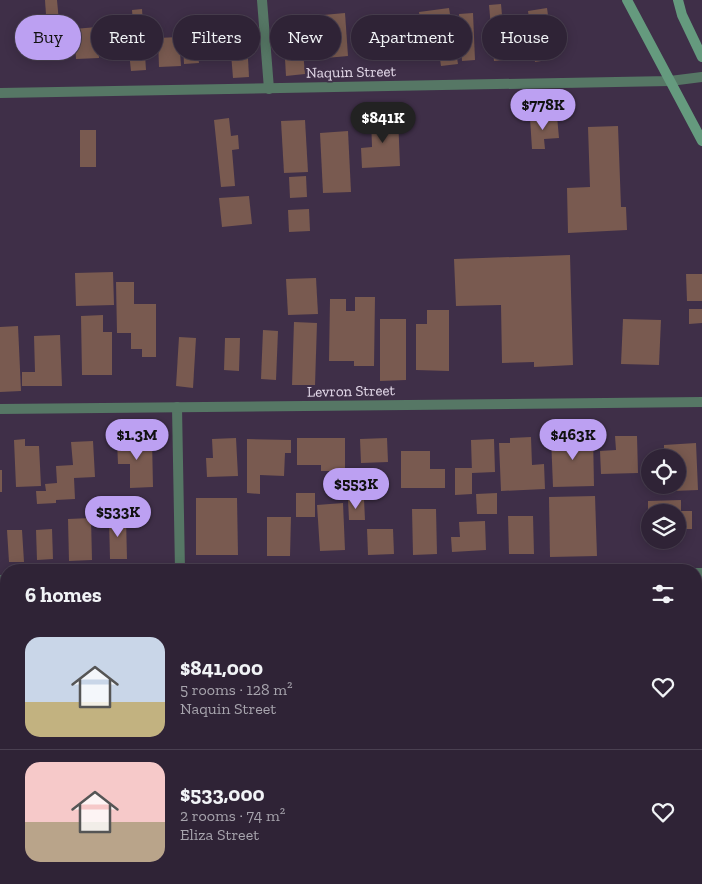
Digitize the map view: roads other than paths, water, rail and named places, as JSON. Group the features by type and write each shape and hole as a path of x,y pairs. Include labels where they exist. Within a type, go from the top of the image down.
{"main road":[{"path":"627,0 702,141"},
{"path":"678,0 682,15 702,57"}],"street":[{"path":"262,0 269,89"},
{"name":"Naquin Street","path":"0,94 670,81 702,76"},
{"name":"Levron Street","path":"0,409 702,402"},
{"path":"177,407 180,564"}]}
